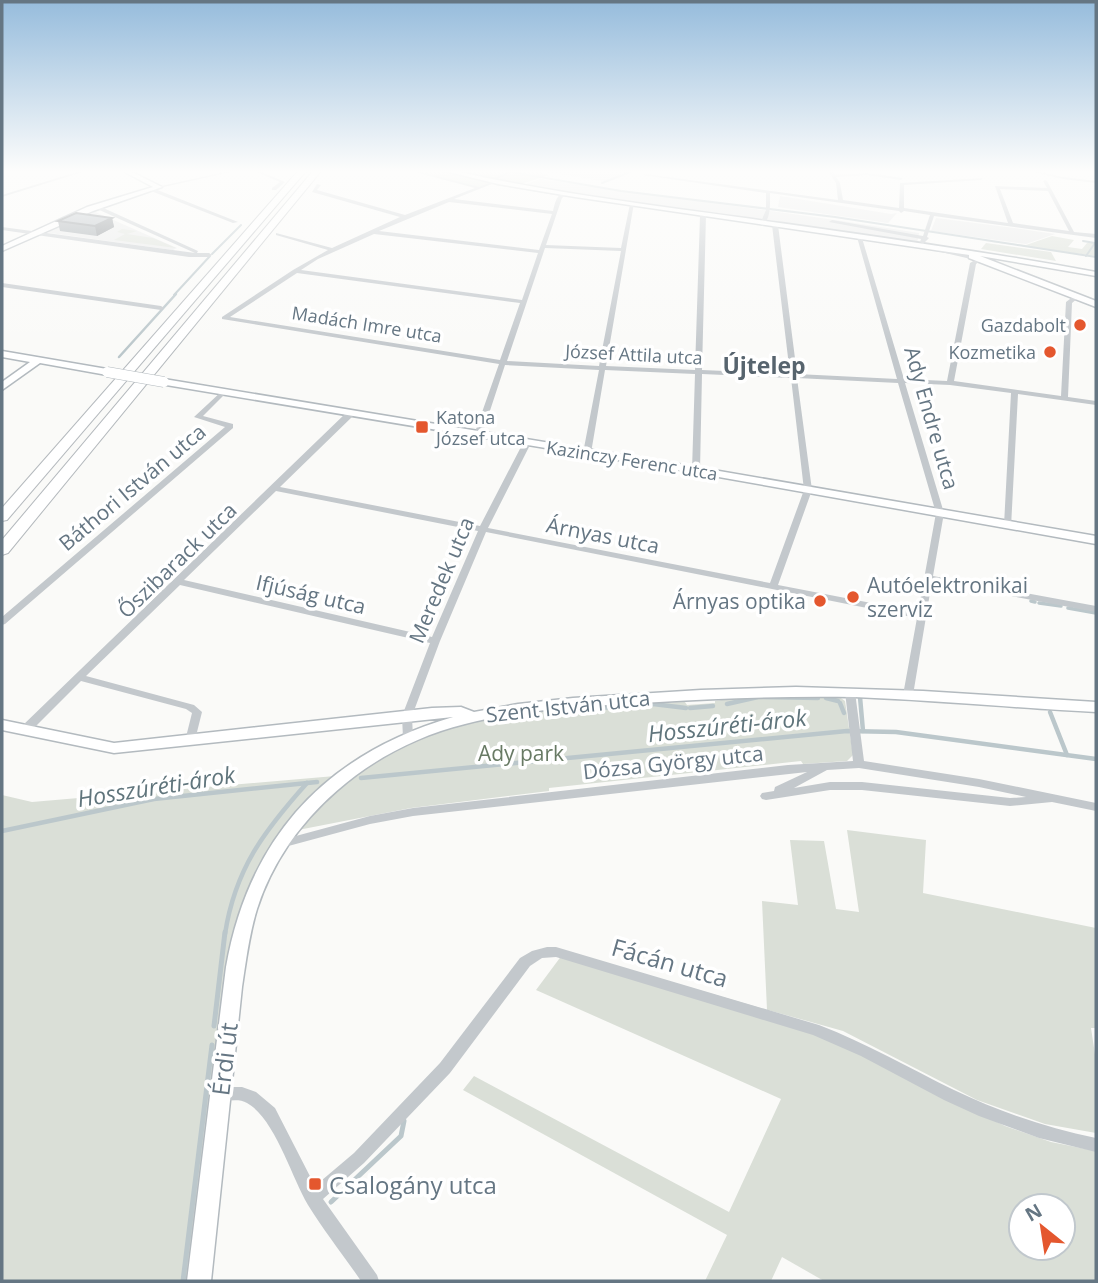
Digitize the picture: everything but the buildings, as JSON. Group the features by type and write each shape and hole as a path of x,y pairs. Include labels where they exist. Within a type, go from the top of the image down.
{"highway":[{"path":"2,517 250,231"},
{"path":"2,550 269,231"},
{"path":"2,556 17,532"}],"main road":[{"path":"2,249 42,231"},
{"path":"809,231 859,238 925,239 1096,304"},
{"path":"975,257 994,255 1096,274"},
{"name":"Kazinczy Ferenc utca","path":"2,354 1096,540"},
{"path":"2,387 37,361"},
{"name":"Szent István utca","path":"2,724 114,748 407,716 461,712 472,717 541,706 663,696 850,692 1096,707"},
{"name":"Érdi út","path":"199,1281 220,1094 243,928 253,895 278,845 310,805 348,771 408,738 472,717"}],"street":[{"path":"14,231 173,253 209,255"},
{"path":"148,231 198,255"},
{"path":"478,435 548,231"},
{"path":"587,453 627,231"},
{"path":"696,470 703,231"},
{"path":"773,587 808,490 776,231"},
{"path":"874,236 886,231"},
{"path":"892,231 925,239 927,231"},
{"path":"1064,231 1096,236"},
{"path":"295,271 332,250 374,232 541,249 624,250"},
{"path":"278,234 332,250"},
{"name":"Ady Endre utca","path":"859,238 940,513 908,695"},
{"path":"173,253 183,247"},
{"path":"950,383 975,257"},
{"path":"295,271 523,302"},
{"name":"Madách Imre utca","path":"295,271 224,318 504,362"},
{"path":"2,285 161,308"},
{"path":"1064,398 1069,302 1076,297"},
{"name":"József Attila utca","path":"504,362 950,383 1096,403"},
{"name":"Báthori István utca","path":"2,622 230,426 197,416 224,392"},
{"path":"1008,525 1015,392"},
{"name":"Őszibarack utca","path":"25,730 350,414"},
{"name":"Meredek utca","path":"408,738 407,716 435,641 483,529 527,443"},
{"name":"Árnyas utca","path":"275,488 923,616"},
{"path":"929,578 1096,609"},
{"name":"Ifjúság utca","path":"179,582 435,641"},
{"path":"81,678 190,707 197,712 190,741"},
{"path":"850,692 859,764"},
{"name":"Dózsa György utca","path":"278,845 370,820 413,812 859,764 1096,807"},
{"name":"Dózsa György utca","path":"825,766 772,795 830,786 862,786 1010,802 1052,798"},
{"name":"Fácán utca","path":"313,1198 402,1115 467,1041 526,962 546,951 814,1029 847,1042 985,1111 1040,1131 1096,1144"},
{"path":"220,1094 242,1094 260,1102 278,1125 313,1198 371,1281"}],"shaded area":[{"path":"138,231 177,248 173,250 43,232"},
{"path":"830,231 905,231 919,233 917,244"},
{"path":"931,231 1032,231 1055,234 1026,244"}],"green space":[{"path":"137,231 127,234 153,238 176,248 114,240 125,234 117,232"},
{"path":"1052,236 1074,240 1068,247 1082,249 1087,243 1096,243 1096,256 984,241 1026,245"},
{"path":"986,243 1051,252 1056,261 981,249"},
{"name":"Ady park","path":"838,696 845,701 853,755 847,761 803,764 801,761 549,788 549,791 411,808 298,830 323,803 378,761 407,745 470,722 548,709 674,702 685,702 687,705 742,697"},
{"path":"335,776 297,812 282,831 258,873 240,919 233,945 191,1281 2,1281 2,795 32,802"},
{"path":"847,830 926,840 923,893 1096,928 1096,1028 1091,1028 1096,1061 1096,1133 1045,1124 977,1100 843,1031 768,1010 845,1045 1005,1126 1051,1142 1096,1151 1096,1281 824,1281 782,1257 771,1281 705,1281 727,1235 463,1090 474,1076 729,1212 781,1099 536,990 565,951 767,1010 762,901 798,905 790,840 824,841 836,909 859,912"}],"waterway":[{"path":"212,254 235,231"},
{"name":"Hosszúréti-árok","path":"926,231 1086,256"},
{"path":"1083,241 1095,243 1086,256"},
{"path":"174,295 210,256"},
{"name":"Hosszúréti-árok","path":"1086,256 1096,257"},
{"path":"119,357 176,294"},
{"path":"1031,601 1035,602"},
{"path":"1039,603 1061,606"},
{"path":"1068,608 1096,613"},
{"path":"727,704 758,697 818,698"},
{"path":"860,697 863,731"},
{"path":"826,698 838,701"},
{"path":"840,703 844,713"},
{"path":"629,707 653,704 686,708"},
{"path":"690,708 713,706"},
{"path":"571,709 620,707"},
{"path":"1050,712 1067,755"},
{"name":"Hosszúréti-árok","path":"361,778 847,731 896,732 1096,759"},
{"name":"Hosszúréti-árok","path":"307,783 317,782"},
{"name":"Hosszúréti-árok","path":"2,831 154,799 307,783"},
{"path":"225,934 244,870 277,818 307,783"},
{"path":"214,1026 225,932"},
{"path":"183,1281 212,1045"},
{"path":"331,1202 401,1136 404,1121"}],"place":[{"name":"Gazdabolt","path":"1080,325"},
{"name":"Kozmetika","path":"1050,352"},
{"name":"Katona József utca","path":"422,427"},
{"name":"Autóelektronikai szerviz","path":"853,597"},
{"name":"Árnyas optika","path":"820,601"},
{"name":"Csalogány utca","path":"315,1184"}],"district":[{"name":"Újtelep","path":"764,365"}]}
